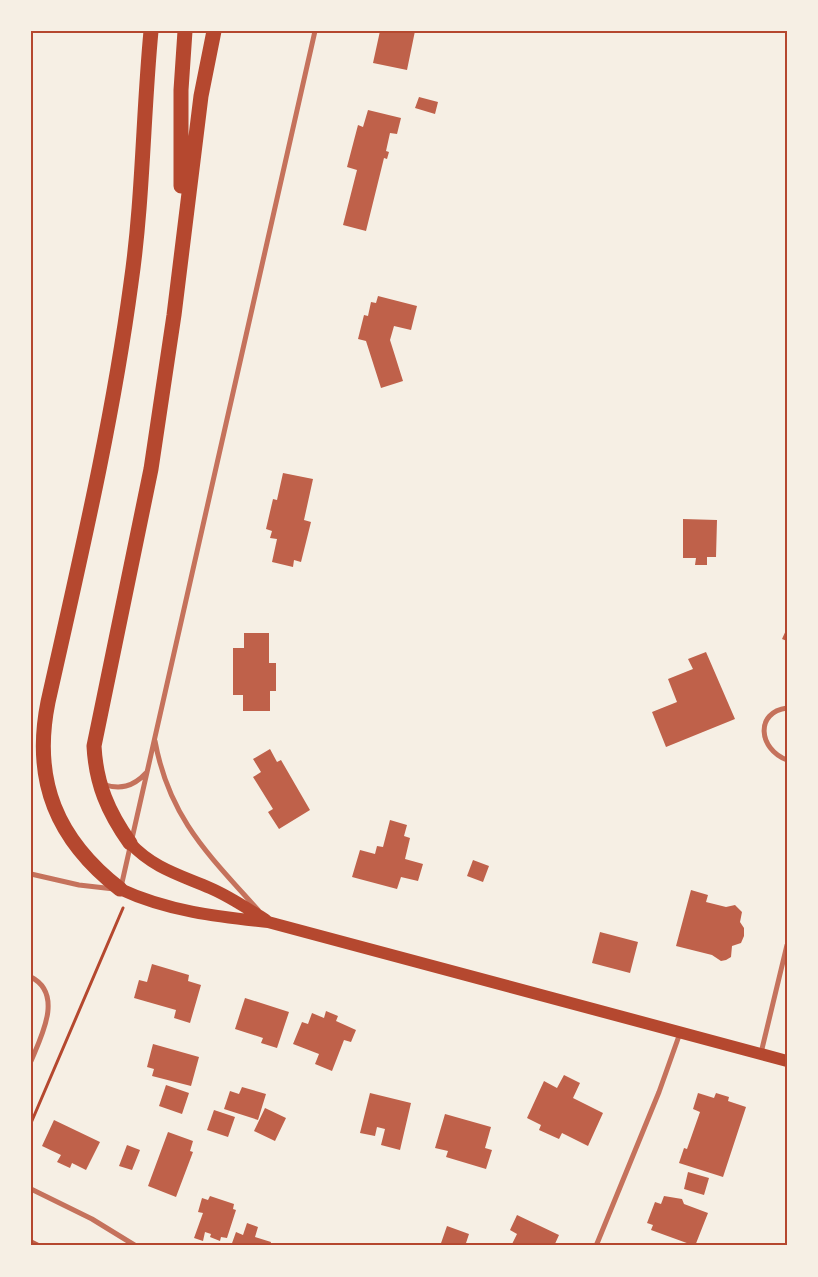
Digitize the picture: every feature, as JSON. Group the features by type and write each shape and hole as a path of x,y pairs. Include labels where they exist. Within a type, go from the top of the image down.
{"highway":[{"path":"125,892 90,861 63,826 46,779 42,740 48,702 106,436 120,360 136,243 152,31"},
{"path":"181,252 181,90 185,31"},
{"path":"130,842 108,809 98,782 94,746 151,469 174,315 200,103 214,31"}],"main road":[{"path":"130,842 145,858 162,869 216,891 268,922"},
{"path":"125,892 199,914 268,922 787,1061"}],"street":[{"path":"31,874 79,885 125,892 130,842 148,771 195,553 315,31"},
{"path":"787,708 774,712 768,720 764,731 766,745 769,749 787,760"},
{"path":"155,738 168,788 184,822 199,843 268,922"},
{"path":"98,782 114,787 129,786 137,782 148,771"},
{"path":"761,1054 787,945"},
{"path":"31,977 42,986 48,998 48,1011 44,1029 31,1061"},
{"path":"596,1246 680,1033"},
{"path":"31,1189 92,1218 136,1246"}],"path":[{"path":"31,1124 125,892"}],"building":[{"path":"380,31 415,31 407,70 373,63"},
{"path":"419,97 438,102 435,114 415,108"},
{"path":"368,110 401,118 397,134 390,133 386,151 389,152 387,159 384,158 366,231 343,225 357,170 347,167 358,125 363,127"},
{"path":"378,296 417,306 411,330 394,326 390,340 403,381 381,388 366,341 358,339 364,315 368,316 371,302 376,303"},
{"path":"283,473 313,479 304,520 311,522 301,562 294,560 293,567 272,562 277,539 270,538 272,531 266,529 273,499 277,500"},
{"path":"683,519 717,520 716,557 707,557 707,565 695,565 696,558 683,558"},
{"path":"787,628 787,641 782,639"},
{"path":"244,633 269,633 269,663 276,663 276,691 270,691 270,711 243,711 243,695 233,695 233,648 244,648"},
{"path":"706,652 735,719 666,747 652,712 677,702 668,679 693,669 688,659"},
{"path":"270,749 277,762 281,760 310,810 279,829 268,812 273,809 253,777 261,772 253,759"},
{"path":"390,820 407,825 404,836 410,838 405,859 423,864 418,881 401,877 397,889 352,877 360,850 375,854 377,846 383,847"},
{"path":"473,860 489,866 483,882 467,876"},
{"path":"691,890 708,895 706,902 726,907 735,905 742,912 740,922 744,928 744,936 741,943 732,946 731,957 726,960 721,961 712,955 676,946"},
{"path":"600,932 638,942 630,973 592,963"},
{"path":"152,964 189,975 188,981 201,985 190,1023 174,1018 176,1010 134,998 139,980 147,982"},
{"path":"245,998 289,1012 277,1048 261,1043 263,1038 235,1029"},
{"path":"326,1011 338,1016 336,1021 356,1030 351,1042 344,1040 332,1071 315,1064 319,1054 293,1044 302,1022 308,1024 312,1013 324,1018"},
{"path":"153,1044 199,1057 191,1086 152,1076 154,1069 147,1067"},
{"path":"564,1075 580,1083 573,1098 603,1113 588,1146 562,1133 559,1139 539,1130 541,1125 527,1118 544,1081 557,1088"},
{"path":"166,1085 189,1093 182,1114 159,1106"},
{"path":"242,1087 266,1094 258,1120 224,1109 230,1091 239,1094"},
{"path":"370,1093 411,1103 400,1150 381,1145 385,1129 377,1127 375,1136 360,1133"},
{"path":"698,1093 714,1098 716,1093 729,1097 728,1101 746,1107 723,1177 679,1163 684,1148 687,1149 700,1112 693,1109"},
{"path":"265,1108 286,1118 275,1141 254,1131"},
{"path":"214,1110 235,1117 228,1137 207,1130"},
{"path":"445,1114 491,1127 485,1148 492,1150 486,1169 446,1157 448,1151 435,1148"},
{"path":"54,1120 100,1142 86,1170 72,1163 70,1168 57,1162 61,1155 42,1146"},
{"path":"168,1132 193,1141 190,1151 193,1152 176,1197 148,1186"},
{"path":"127,1145 140,1150 132,1170 119,1166"},
{"path":"688,1172 709,1178 704,1195 684,1189"},
{"path":"210,1196 234,1204 233,1209 236,1210 227,1238 221,1237 220,1241 210,1237 211,1234 205,1232 203,1241 194,1238 203,1213 198,1212 202,1198 208,1200"},
{"path":"664,1196 682,1199 684,1204 708,1213 695,1246 651,1230 653,1225 647,1223 655,1202 661,1204"},
{"path":"517,1215 559,1235 554,1246 511,1246 517,1234 510,1230"},
{"path":"247,1223 258,1227 255,1237 271,1242 270,1246 231,1246 236,1232 243,1235"},
{"path":"447,1226 469,1234 465,1246 440,1246"},
{"path":"31,1239 45,1246 31,1246"}]}
